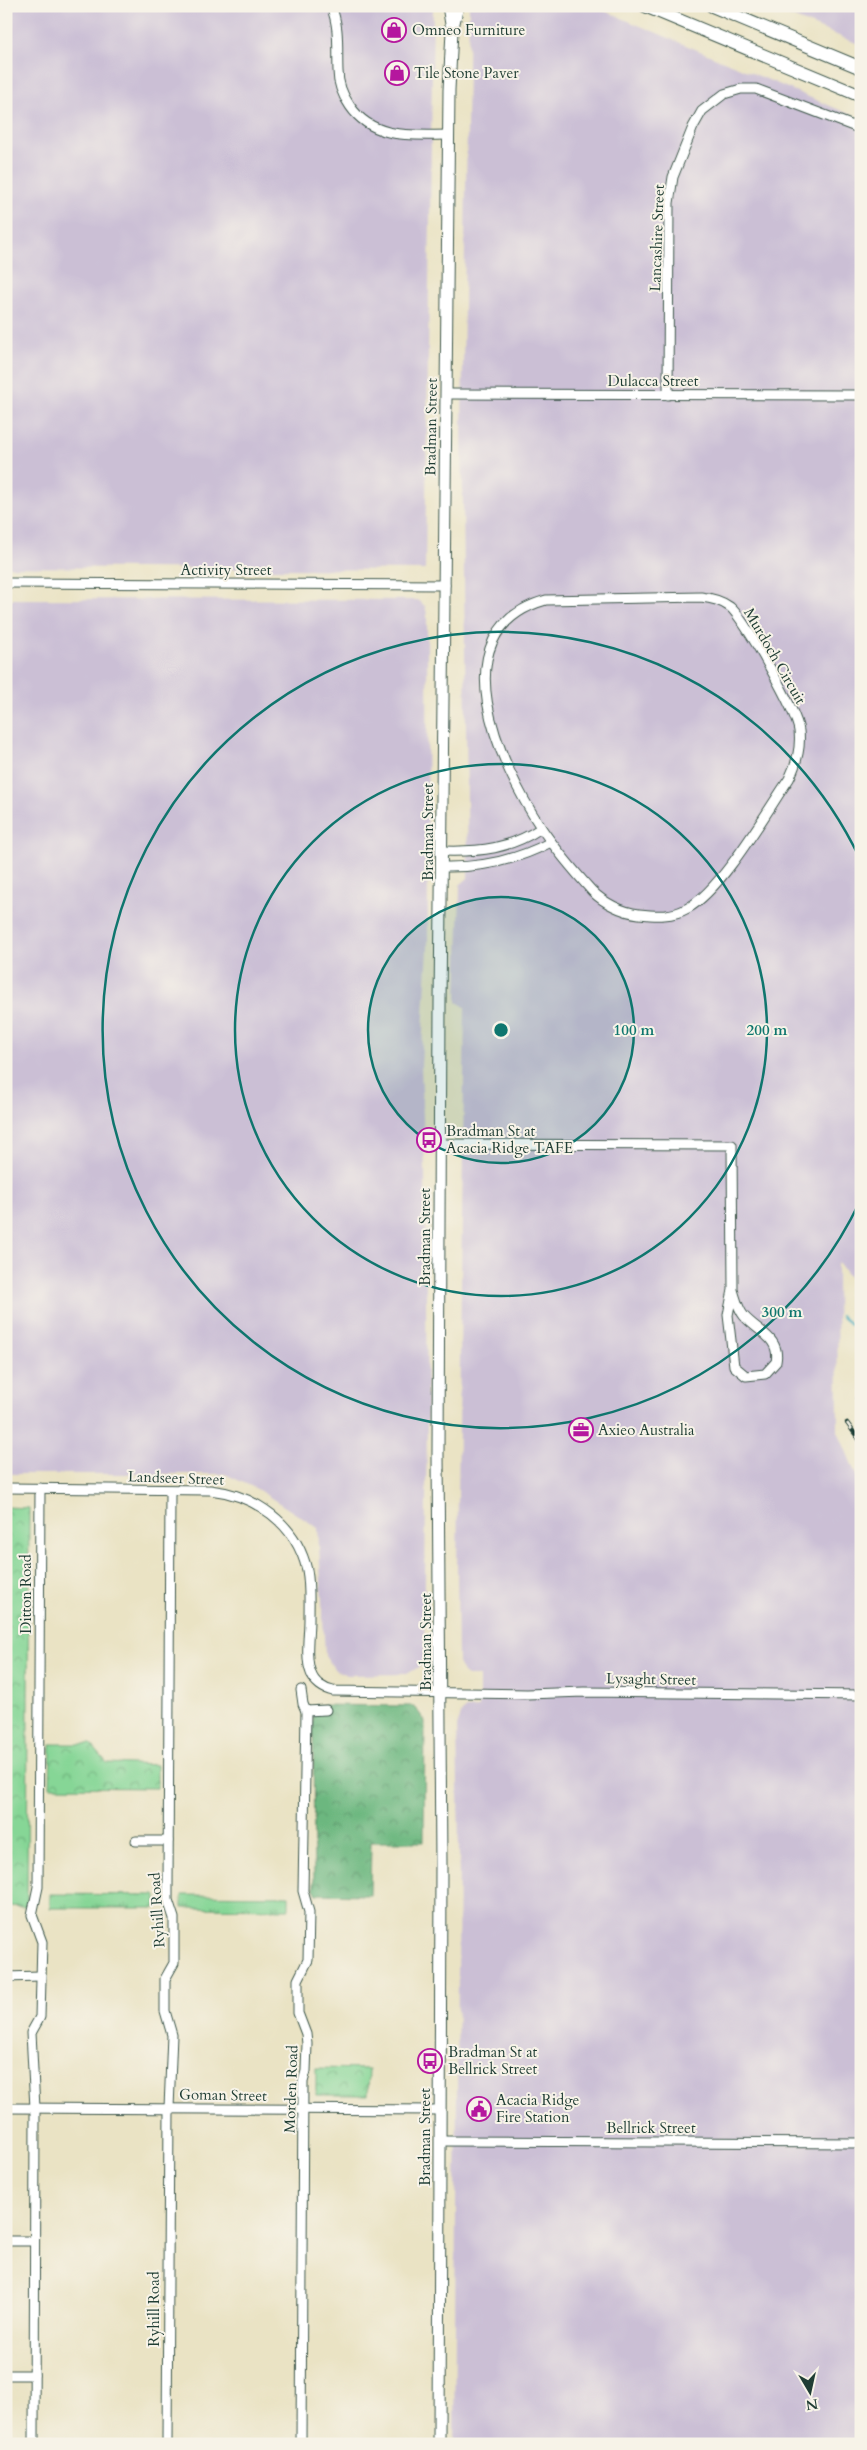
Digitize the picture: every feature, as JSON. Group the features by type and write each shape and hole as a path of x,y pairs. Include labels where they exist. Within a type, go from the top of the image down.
{"highway":[{"path":"646,6 861,96"},
{"path":"712,6 861,68"}],"main road":[{"name":"Bradman Street","path":"439,2444 441,1693 438,1454 448,135 452,31 448,6"},
{"name":"Bradman Street","path":"452,31 458,6"}],"street":[{"path":"332,6 338,29 340,86 357,115 372,126 392,134 448,135"},
{"name":"Lancashire Street","path":"668,395 670,196 679,160 702,111 724,94 741,89 756,89 861,129"},
{"name":"Dulacca Street","path":"446,394 861,395"},
{"name":"Activity Street","path":"6,583 445,585"},
{"name":"Murdoch Circuit","path":"701,597 730,607 744,624 797,719 800,749 789,779 720,879 704,898 677,913 658,917 627,912 599,898 551,842 541,828 510,771 486,696 484,671 488,651 508,621 534,603 558,599 701,597"},
{"path":"443,851 476,851 505,846 521,840 541,828"},
{"path":"443,867 467,867 498,862 527,854 551,842"},
{"path":"441,1144 732,1145 733,1290 728,1316 734,1366 746,1376 765,1374 776,1362 776,1350 770,1339 742,1313 733,1290"},
{"name":"Landseer Street","path":"6,1488 210,1490 240,1496 258,1504 274,1516 290,1534 302,1556 307,1571 309,1589 309,1668 314,1680 322,1687 337,1692 441,1693"},
{"name":"Ditton Road","path":"34,2444 35,2108 31,2033 40,2017 42,1942 32,1915 38,1886 40,1488"},
{"name":"Ryhill Road","path":"167,2444 169,2108 172,2035 165,2012 166,1979 174,1963 174,1918 168,1900 170,1490"},
{"name":"Morden Road","path":"301,1690 306,1710 303,1891 308,1912 308,1960 298,1980 298,2013 306,2034 307,2044 303,2110 301,2444"},
{"name":"Lysaght Street","path":"441,1693 861,1695"},
{"path":"306,1710 326,1710"},
{"path":"136,1841 168,1841"},
{"path":"6,1977 40,1976"},
{"name":"Goman Street","path":"6,2108 440,2110"},
{"name":"Bellrick Street","path":"440,2141 861,2143"},
{"path":"6,2241 34,2241"},
{"path":"6,2375 34,2375"}],"shaded area":[{"path":"6,6 433,6 425,570 6,567"},
{"path":"469,6 593,6 861,119 861,1291 837,1262 838,1431 856,1475 861,1479 861,2444 454,2444 459,1852 457,1726 462,1712 466,1709 479,1708 479,1676 467,1676 463,1673 458,1663 457,1567 465,1007 457,1002 460,885 468,878 462,425"},
{"path":"765,6 861,6 861,45"},
{"path":"6,599 417,600 425,606 427,614 428,948 421,1065 425,1168 427,1417 424,1664 407,1674 347,1675 335,1670 325,1655 318,1528 257,1489 225,1474 6,1474"}],"green space":[{"path":"6,1507 29,1508 27,1907 6,1906"},
{"path":"315,1705 414,1706 425,1721 424,1842 371,1842 370,1895 317,1894 314,1889 313,1715"},
{"path":"51,1744 91,1744 107,1763 157,1765 157,1788 50,1787"},
{"path":"50,1894 156,1895 156,1908 50,1908"},
{"path":"182,1895 289,1896 289,1909 182,1908"},
{"path":"316,2068 369,2069 368,2095 316,2095"}],"waterway":[{"path":"841,1316 861,1333"}],"railway":[{"path":"857,1398 861,1401"},
{"path":"847,1423 861,1442"}],"place":[{"name":"Omneo Furniture","path":"394,30"},
{"name":"Tile Stone Paver","path":"397,73"},
{"name":"Bradman St at Acacia Ridge TAFE","path":"429,1140"},
{"name":"Axieo Australia","path":"581,1430"},
{"name":"Bradman St at Bellrick Street","path":"430,2061"},
{"name":"Acacia Ridge Fire Station","path":"479,2109"}]}
